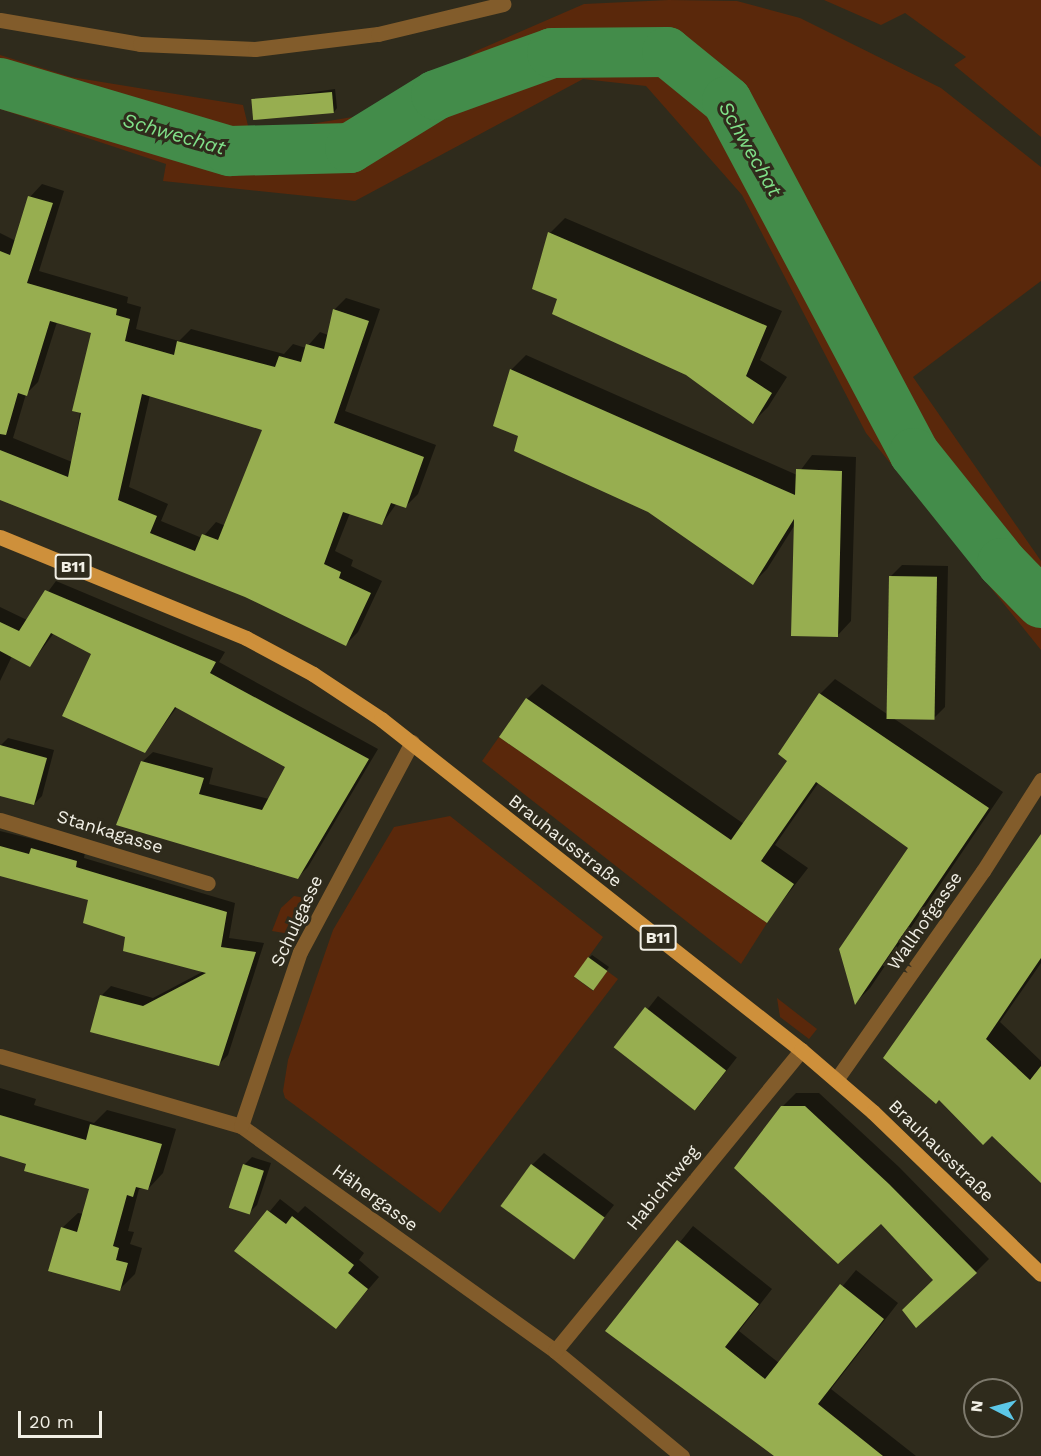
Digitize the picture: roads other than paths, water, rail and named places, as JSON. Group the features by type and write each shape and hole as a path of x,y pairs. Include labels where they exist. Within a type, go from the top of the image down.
{"main road":[{"name":"Brauhausstraße","path":"0,537 246,638 328,683 412,742 801,1050 836,1080 1041,1274"}],"street":[{"path":"0,20 140,44 255,49 378,34 503,4"},
{"name":"Schulgasse","path":"242,1126 300,952 412,742"},
{"name":"Wallhofgasse","path":"836,1080 983,871 1041,780"},
{"name":"Stankagasse","path":"0,820 208,882"},
{"name":"Habichtweg","path":"555,1351 801,1050"},
{"name":"Hähergasse","path":"0,1056 242,1126 555,1351 682,1456"}],"waterway":[{"name":"Schwechat","path":"0,83 230,151 350,148 436,95 552,53 667,52 727,101 914,453 1002,563 1041,603"}]}
